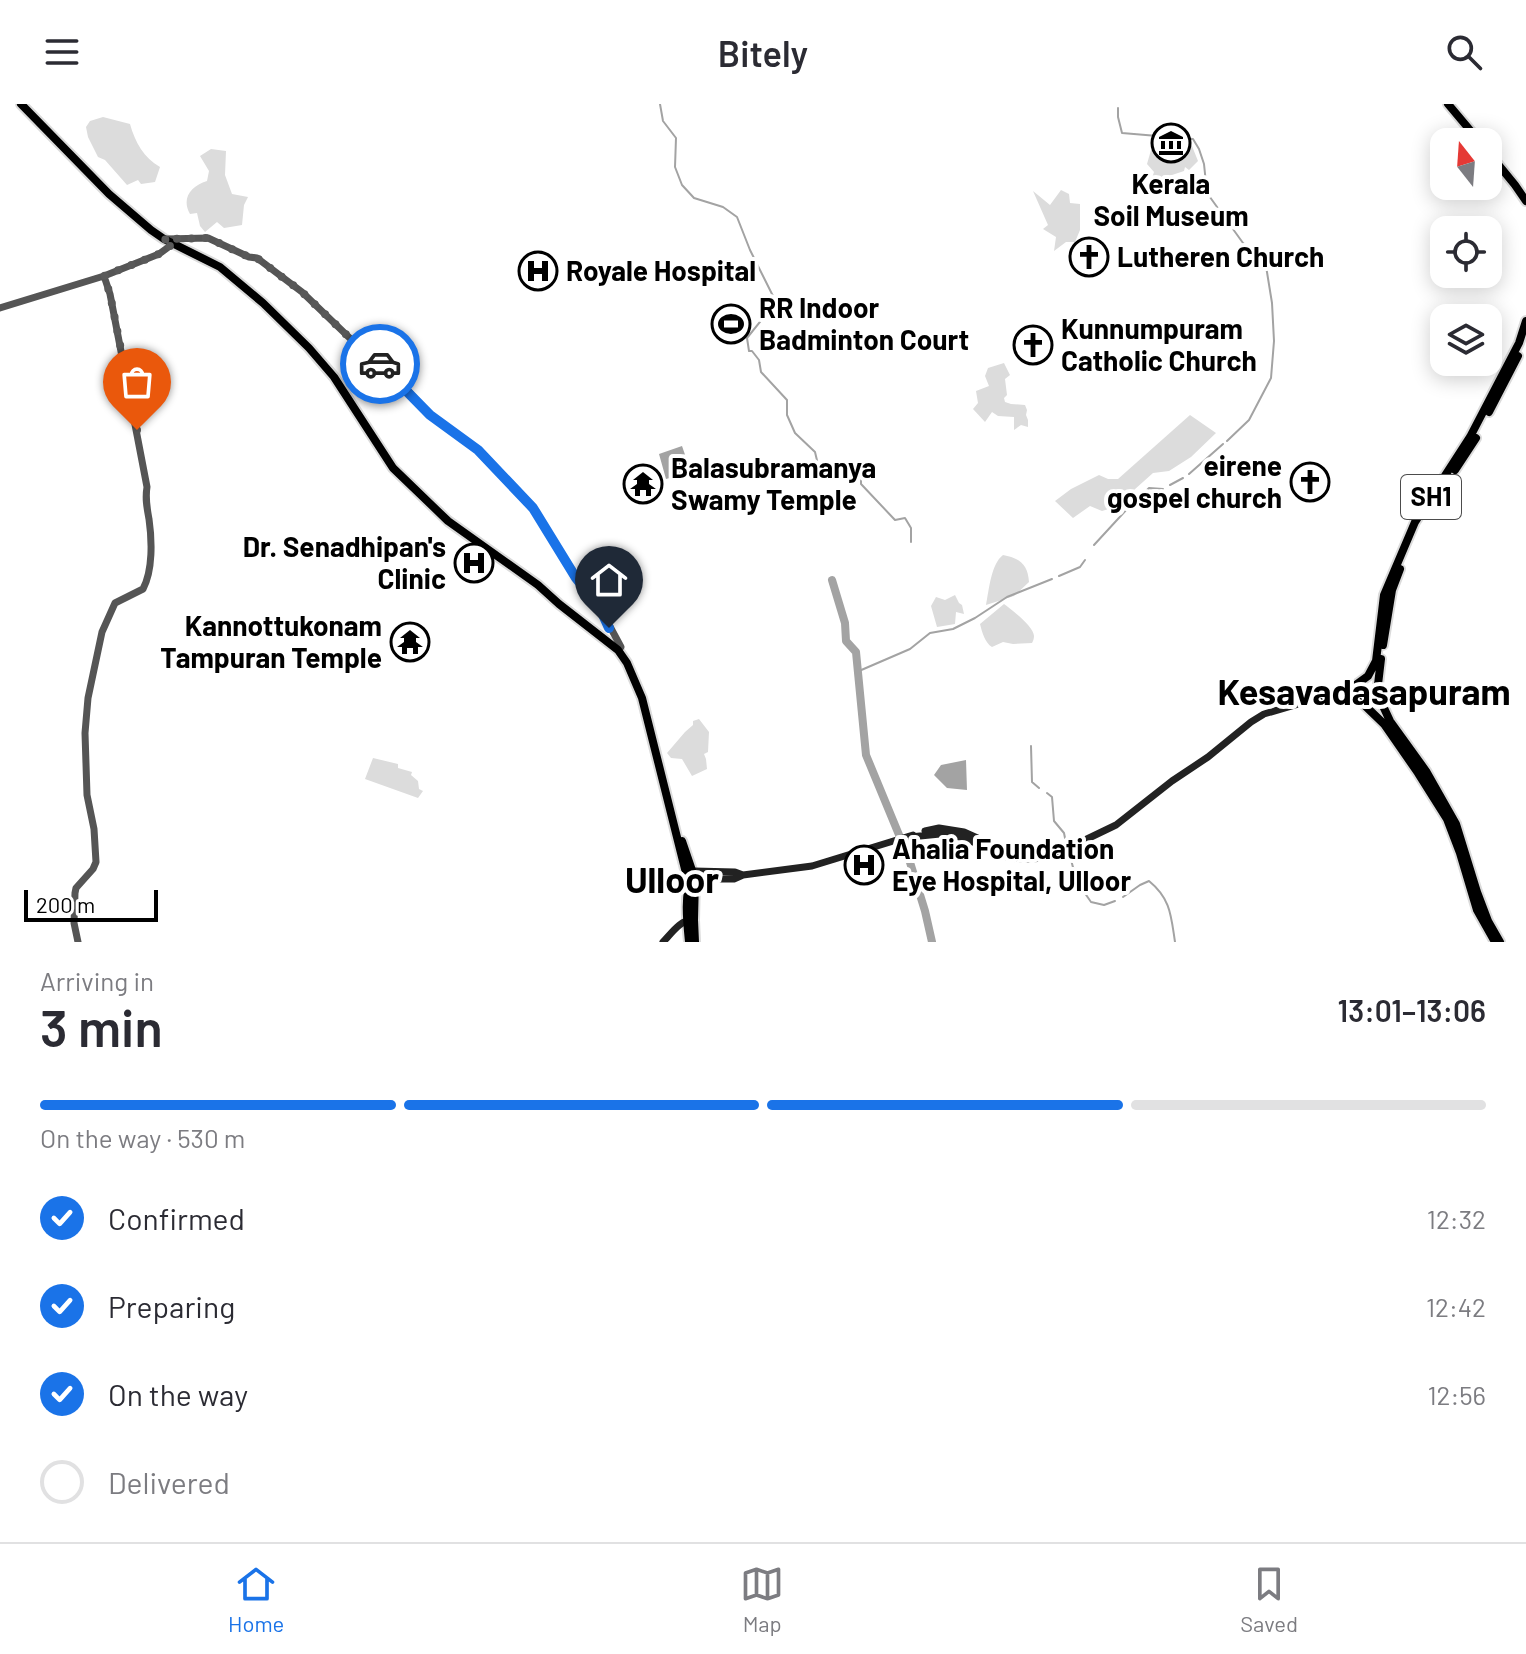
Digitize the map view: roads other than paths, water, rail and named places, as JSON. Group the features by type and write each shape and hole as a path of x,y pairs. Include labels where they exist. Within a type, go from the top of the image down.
{"main road":[{"path":"21,104 109,194 164,239 220,267 309,348 334,377 401,477 462,532 502,558 620,648 639,676 693,876 690,920"},
{"path":"1448,104 1470,128"},
{"path":"1454,104 1472,128"},
{"path":"1502,164 1526,192"},
{"path":"1502,169 1526,201"},
{"name":"SH1","path":"1360,682 1376,661 1384,595 1415,522 1470,437 1519,343 1526,321"},
{"name":"SH1","path":"1377,691 1392,590 1414,533 1468,452 1526,337"},
{"path":"693,876 735,872 743,875 812,866 939,828 971,835 1013,854 1025,855 1076,843 1116,825 1264,714 1371,681 1387,723"},
{"path":"1360,682 1354,690 1358,699 1387,723 1426,771 1456,824 1480,909 1497,942"},
{"path":"1319,698 1371,701 1377,691"},
{"path":"675,930 688,901 693,876"},
{"path":"688,901 692,942"},
{"path":"663,942 690,920"}],"street":[{"path":"164,239 203,237 217,241 257,258 302,292 401,383 430,415 478,450 533,508 576,578 600,608 620,648"},
{"path":"0,308 104,276 159,254 174,243"},
{"path":"78,942 74,915 76,888 96,862 94,829 87,795 85,733 91,684 102,632 111,609 115,603 143,589 149,567 147,487 104,276"}],"waterway":[{"path":"660,104 663,121 676,138 675,167 682,185 694,198 723,207 737,217 776,302 747,338 749,351 759,360 761,372 787,400 787,415 795,433 815,452 820,473 829,476 845,462 895,520 905,518 911,528 911,542"},
{"path":"1118,108 1122,133 1193,139 1204,164 1207,193 1243,243 1266,266 1274,341 1271,378 1249,420 1227,441"},
{"path":"1189,474 1223,444"},
{"path":"1170,485 1183,478"},
{"path":"1145,492 1149,488 1163,489"},
{"path":"1094,545 1128,508"},
{"path":"1059,576 1080,567 1085,560"},
{"path":"859,671 910,649 930,633 953,629 1007,597 1052,579"},
{"path":"832,580 845,623 846,641 856,652 866,755 909,859 932,942"},
{"path":"1031,746 1032,782 1039,788"},
{"path":"1047,793 1052,797 1054,821 1065,838"},
{"path":"1069,852 1077,878 1091,902 1104,905 1115,901"},
{"path":"1123,897 1149,881 1166,901 1175,942"}],"place":[{"name":"Kerala Soil Museum","path":"1171,143"},
{"name":"Lutheren Church","path":"1089,257"},
{"name":"Royale Hospital","path":"538,271"},
{"name":"RR Indoor Badminton Court","path":"731,324"},
{"name":"Kunnumpuram Catholic Church","path":"1033,345"},
{"name":"eirene gospel church","path":"1310,482"},
{"name":"Balasubramanya Swamy Temple","path":"643,484"},
{"name":"Dr. Senadhipan's Clinic","path":"474,563"},
{"name":"Kannottukonam Tampuran Temple","path":"410,642"},
{"name":"Ahalia Foundation Eye Hospital, Ulloor","path":"864,865"}],"district":[{"name":"Kesavadasapuram","path":"1364,692"},
{"name":"Ulloor","path":"672,880"}]}
